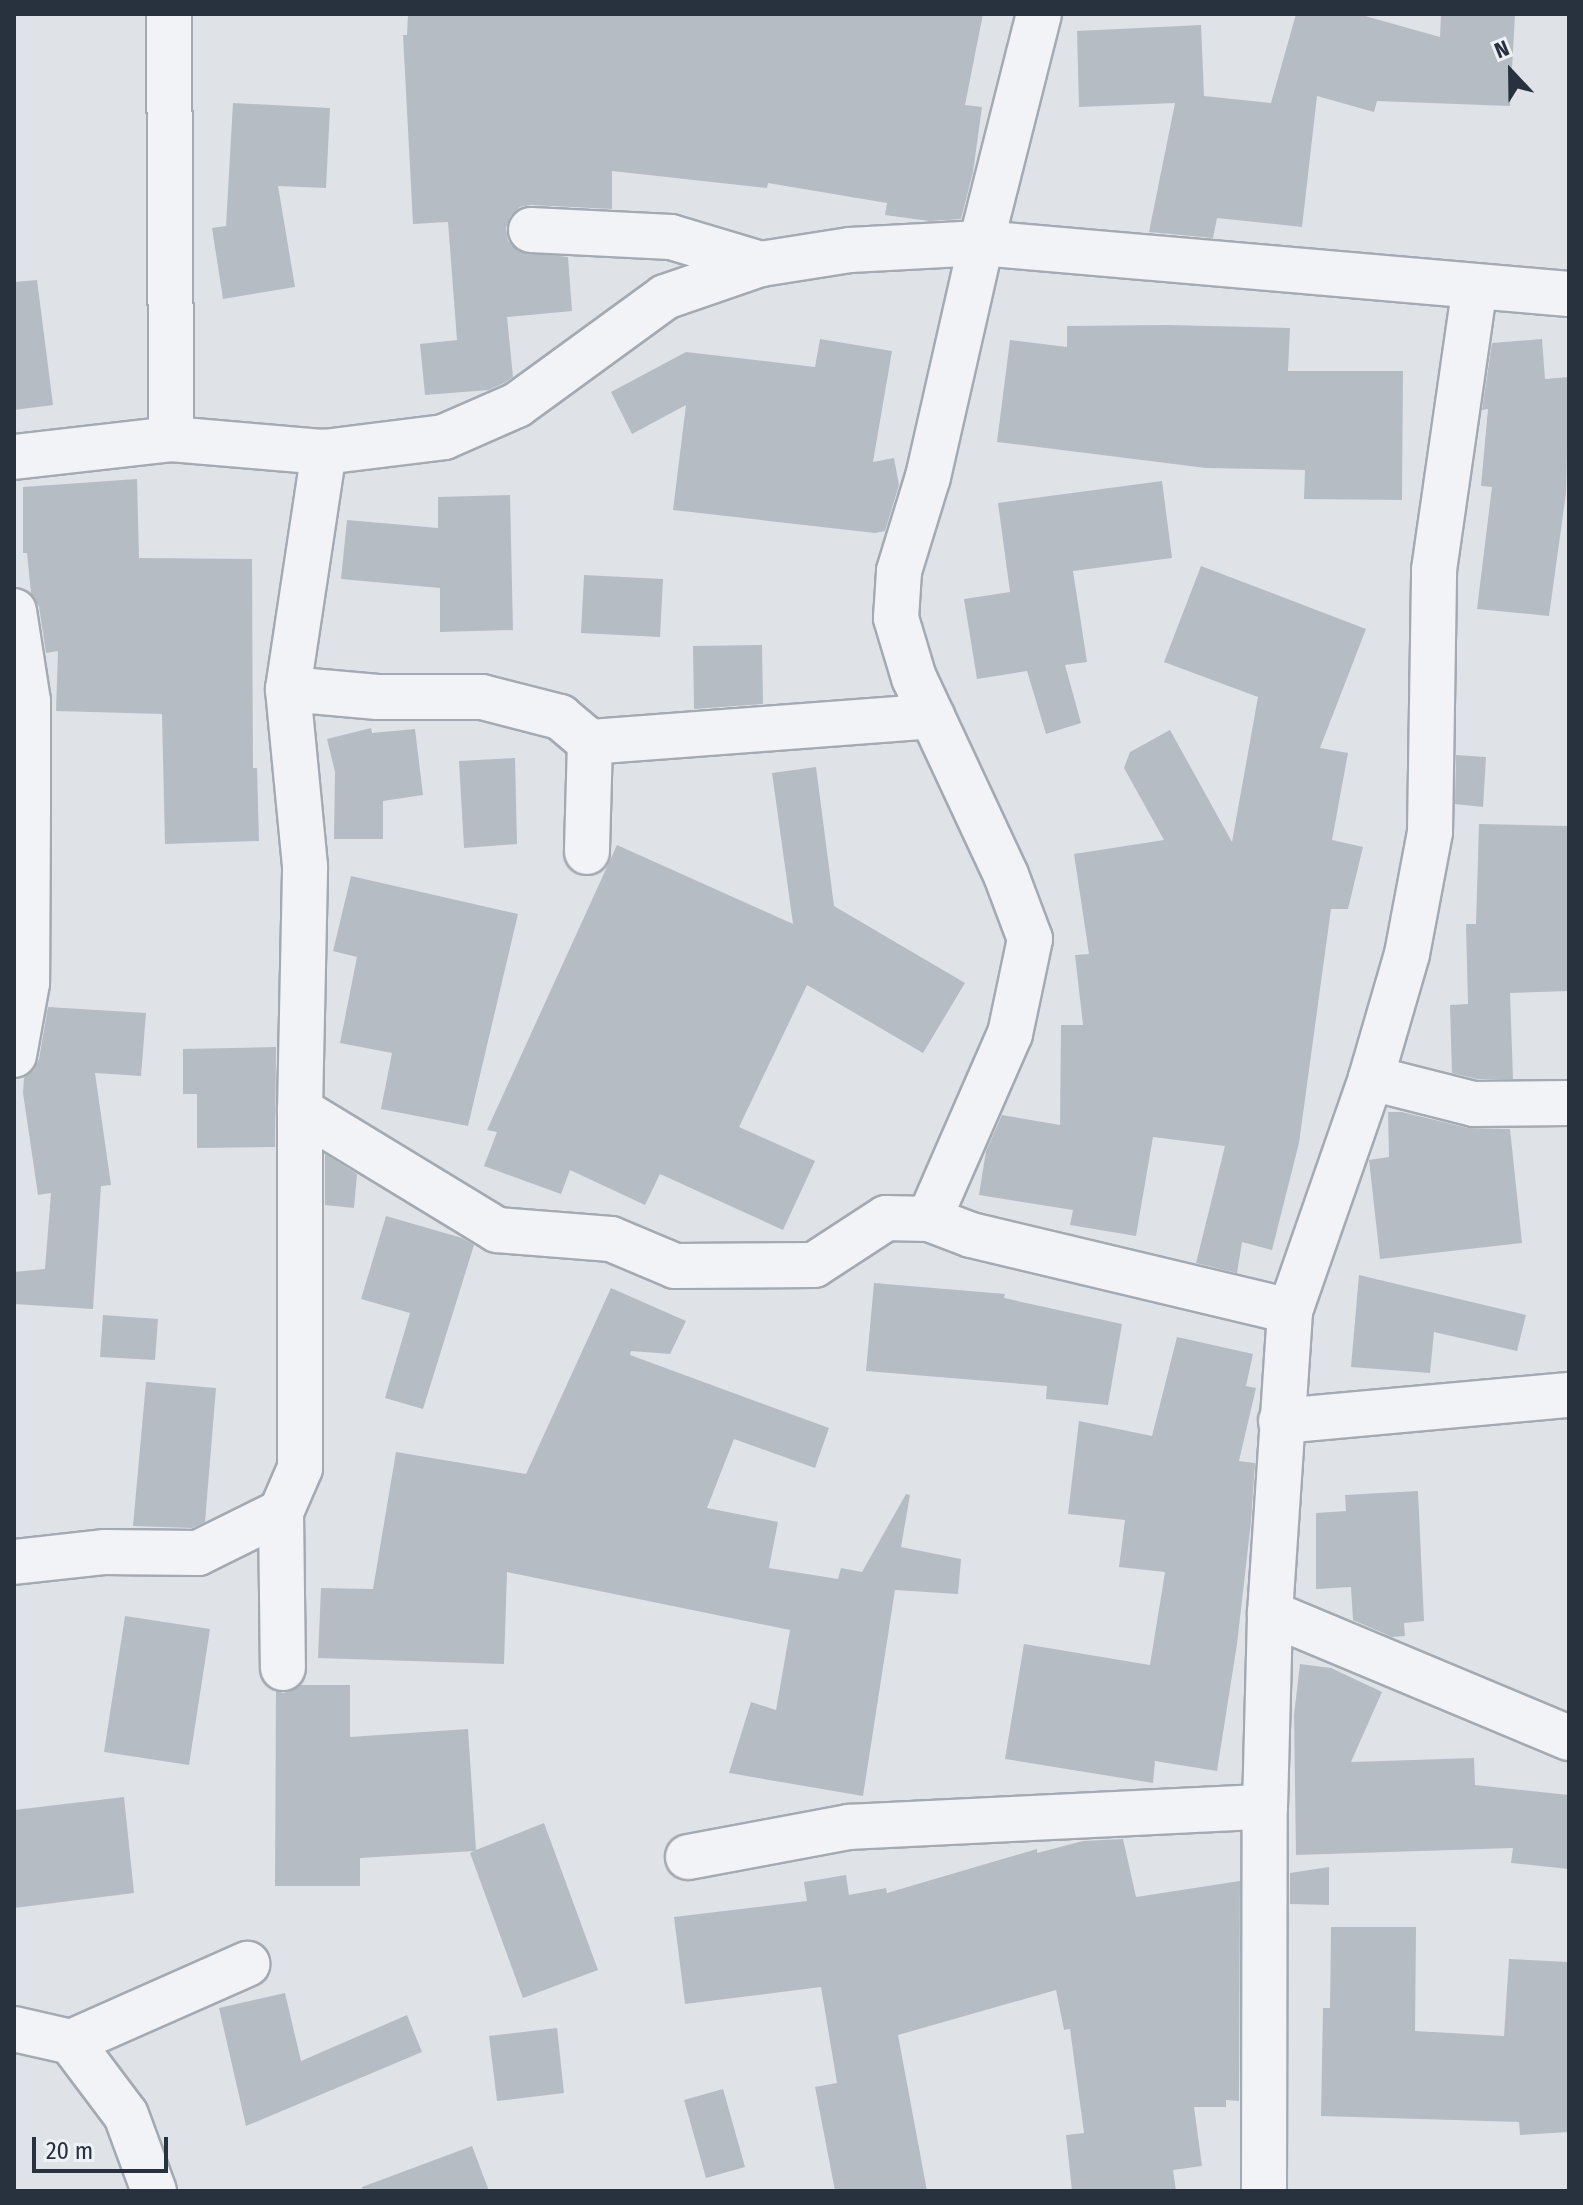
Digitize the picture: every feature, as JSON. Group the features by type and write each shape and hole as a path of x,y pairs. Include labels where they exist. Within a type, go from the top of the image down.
{"street":[{"path":"169,14 171,439"},
{"path":"929,1219 1010,1034 1030,939 1006,875 914,678 896,618 899,571 928,477 981,243 1039,14"},
{"path":"531,230 671,237 761,264"},
{"path":"14,457 171,439 324,452 444,437 517,405 665,297 761,264 850,250 981,243 1569,294"},
{"path":"1264,2191 1265,1807 1270,1613 1290,1311 1371,1078 1407,954 1430,832 1434,570 1475,287"},
{"path":"283,1668 281,1512 300,1468 300,1110 305,866 288,689 324,452"},
{"path":"14,611 28,701 21,812 27,983 14,1055"},
{"path":"288,689 378,697 482,697 560,717 590,742 932,716"},
{"path":"587,852 590,742"},
{"path":"1371,1078 1474,1104 1569,1103"},
{"path":"300,1110 497,1230 611,1239 675,1266 814,1265 886,1218 929,1219 971,1235 1290,1311"},
{"path":"1281,1421 1569,1395"},
{"path":"14,1562 105,1552 198,1553 281,1512"},
{"path":"1270,1613 1569,1738"},
{"path":"688,1857 849,1827 1265,1807"},
{"path":"14,2029 71,2042 247,1964"},
{"path":"71,2042 126,2115 154,2191"}],"building":[{"path":"408,14 983,14 965,105 982,107 973,172 961,219 929,221 885,215 887,203 768,183 767,188 612,171 612,209 531,205 520,207 510,216 506,228 508,241 518,251 568,257 572,311 507,317 513,377 504,383 489,390 425,395 420,344 457,340 448,222 413,224 403,35 407,35"},
{"path":"1296,14 1358,14 1440,37 1441,14 1515,14 1510,106 1377,101 1374,112 1317,96 1302,227 1217,218 1213,238 1149,232 1175,103 1079,107 1077,31 1201,25 1204,96 1271,103"},
{"path":"233,103 330,108 326,188 278,186 295,287 223,299 212,228 226,226"},
{"path":"37,280 53,405 14,410 14,282"},
{"path":"1067,326 1290,328 1288,371 1403,371 1402,500 1304,499 1305,470 1206,468 997,442 1010,340 1067,347"},
{"path":"820,339 892,351 873,462 894,458 899,485 885,531 875,533 673,510 686,405 632,434 611,392 686,352 815,367"},
{"path":"1542,339 1545,379 1569,377 1566,493 1549,616 1477,609 1492,487 1481,486 1488,409 1482,410 1492,343"},
{"path":"137,479 139,558 252,559 253,768 257,768 259,841 165,844 162,714 56,711 58,651 46,653 39,607 31,593 27,553 23,553 23,487"},
{"path":"1162,481 1172,558 1073,571 1087,662 1065,665 1081,723 1046,734 1027,671 977,679 964,599 1010,592 998,503"},
{"path":"510,495 513,630 440,632 440,588 341,579 347,520 438,528 438,497"},
{"path":"1201,566 1366,629 1320,748 1348,753 1332,840 1363,847 1348,909 1331,909 1299,1143 1272,1250 1242,1242 1237,1273 1196,1263 1225,1146 1153,1137 1136,1236 1070,1225 1073,1210 979,1195 986,1151 1002,1115 1060,1125 1061,1025 1083,1025 1075,955 1089,954 1074,854 1164,840 1124,768 1130,752 1170,730 1232,842 1258,697 1164,662"},
{"path":"584,575 663,579 660,637 581,633"},
{"path":"762,645 763,704 694,709 693,646"},
{"path":"371,728 372,733 415,729 423,795 383,801 383,839 334,839 335,772 327,739"},
{"path":"1456,755 1486,757 1483,807 1455,804"},
{"path":"515,758 517,844 464,848 459,761"},
{"path":"816,767 834,906 965,983 923,1053 807,985 739,1127 815,1161 783,1230 660,1174 645,1205 570,1170 561,1194 484,1166 497,1132 487,1130 617,845 793,924 772,773"},
{"path":"1479,824 1569,826 1569,991 1510,993 1513,1079 1477,1079 1452,1073 1450,1005 1468,1004 1466,924 1476,924"},
{"path":"351,876 518,914 468,1126 381,1109 392,1053 340,1043 357,957 333,951"},
{"path":"48,1007 146,1013 141,1076 95,1073 111,1185 101,1186 93,1309 14,1304 14,1272 45,1269 51,1193 38,1195 23,1093 24,1078 34,1070 39,1059"},
{"path":"276,1047 275,1147 197,1148 197,1094 183,1094 183,1049"},
{"path":"1388,1112 1402,1112 1468,1128 1510,1129 1522,1243 1380,1259 1369,1160 1389,1157"},
{"path":"325,1154 357,1174 354,1208 325,1205"},
{"path":"386,1216 462,1238 474,1245 423,1409 385,1398 410,1313 361,1299"},
{"path":"1359,1275 1526,1315 1517,1351 1434,1332 1430,1373 1351,1367"},
{"path":"874,1283 1005,1294 1004,1298 1122,1324 1108,1405 1046,1399 1047,1386 866,1371"},
{"path":"611,1288 686,1321 670,1354 631,1351 630,1355 829,1428 815,1468 734,1439 707,1508 778,1522 769,1568 838,1579 841,1568 862,1572 906,1494 910,1495 901,1547 961,1559 958,1594 895,1590 863,1796 729,1773 751,1702 776,1710 790,1630 507,1572 504,1664 318,1658 321,1588 373,1589 396,1452 526,1474"},
{"path":"103,1315 158,1319 155,1360 100,1357"},
{"path":"1177,1337 1253,1354 1246,1386 1256,1388 1239,1461 1255,1463 1251,1522 1237,1644 1217,1771 1155,1761 1153,1783 1005,1759 1024,1644 1150,1665 1165,1572 1119,1567 1125,1520 1068,1514 1079,1421 1152,1436"},
{"path":"146,1382 216,1388 205,1522 192,1528 133,1526"},
{"path":"1418,1491 1424,1621 1404,1623 1405,1636 1392,1637 1353,1620 1351,1587 1316,1589 1316,1513 1346,1511 1345,1495"},
{"path":"125,1616 210,1629 189,1765 104,1752"},
{"path":"1300,1664 1331,1668 1382,1692 1351,1762 1474,1758 1475,1785 1569,1795 1569,1869 1511,1863 1513,1848 1296,1855 1294,1715"},
{"path":"300,1685 350,1685 350,1737 468,1729 476,1850 544,1823 598,1970 523,1998 470,1853 474,1851 360,1858 360,1886 275,1886 276,1691 284,1693"},
{"path":"124,1797 134,1893 14,1908 14,1810"},
{"path":"1123,1839 1136,1897 1240,1881 1239,2101 1226,2100 1226,2107 1194,2107 1202,2166 1173,2170 1176,2191 1072,2191 1066,2135 1084,2133 1070,2029 1064,2030 1056,1990 898,2035 927,2191 835,2191 815,2087 837,2083 821,1987 685,2004 674,1917 807,1901 804,1882 846,1875 849,1895 886,1888 887,1893 1037,1849 1037,1853 1083,1841"},
{"path":"1329,1867 1329,1905 1290,1904 1290,1873"},
{"path":"1331,1927 1416,1927 1415,2031 1504,2036 1509,1959 1569,1962 1569,2132 1520,2135 1519,2122 1321,2116 1323,2008 1330,2008"},
{"path":"285,1993 301,2061 407,2015 422,2052 246,2126 219,2008"},
{"path":"557,2028 564,2093 497,2101 489,2036"},
{"path":"723,2089 745,2167 706,2178 684,2100"},
{"path":"472,2146 489,2191 363,2191 362,2187"}]}
